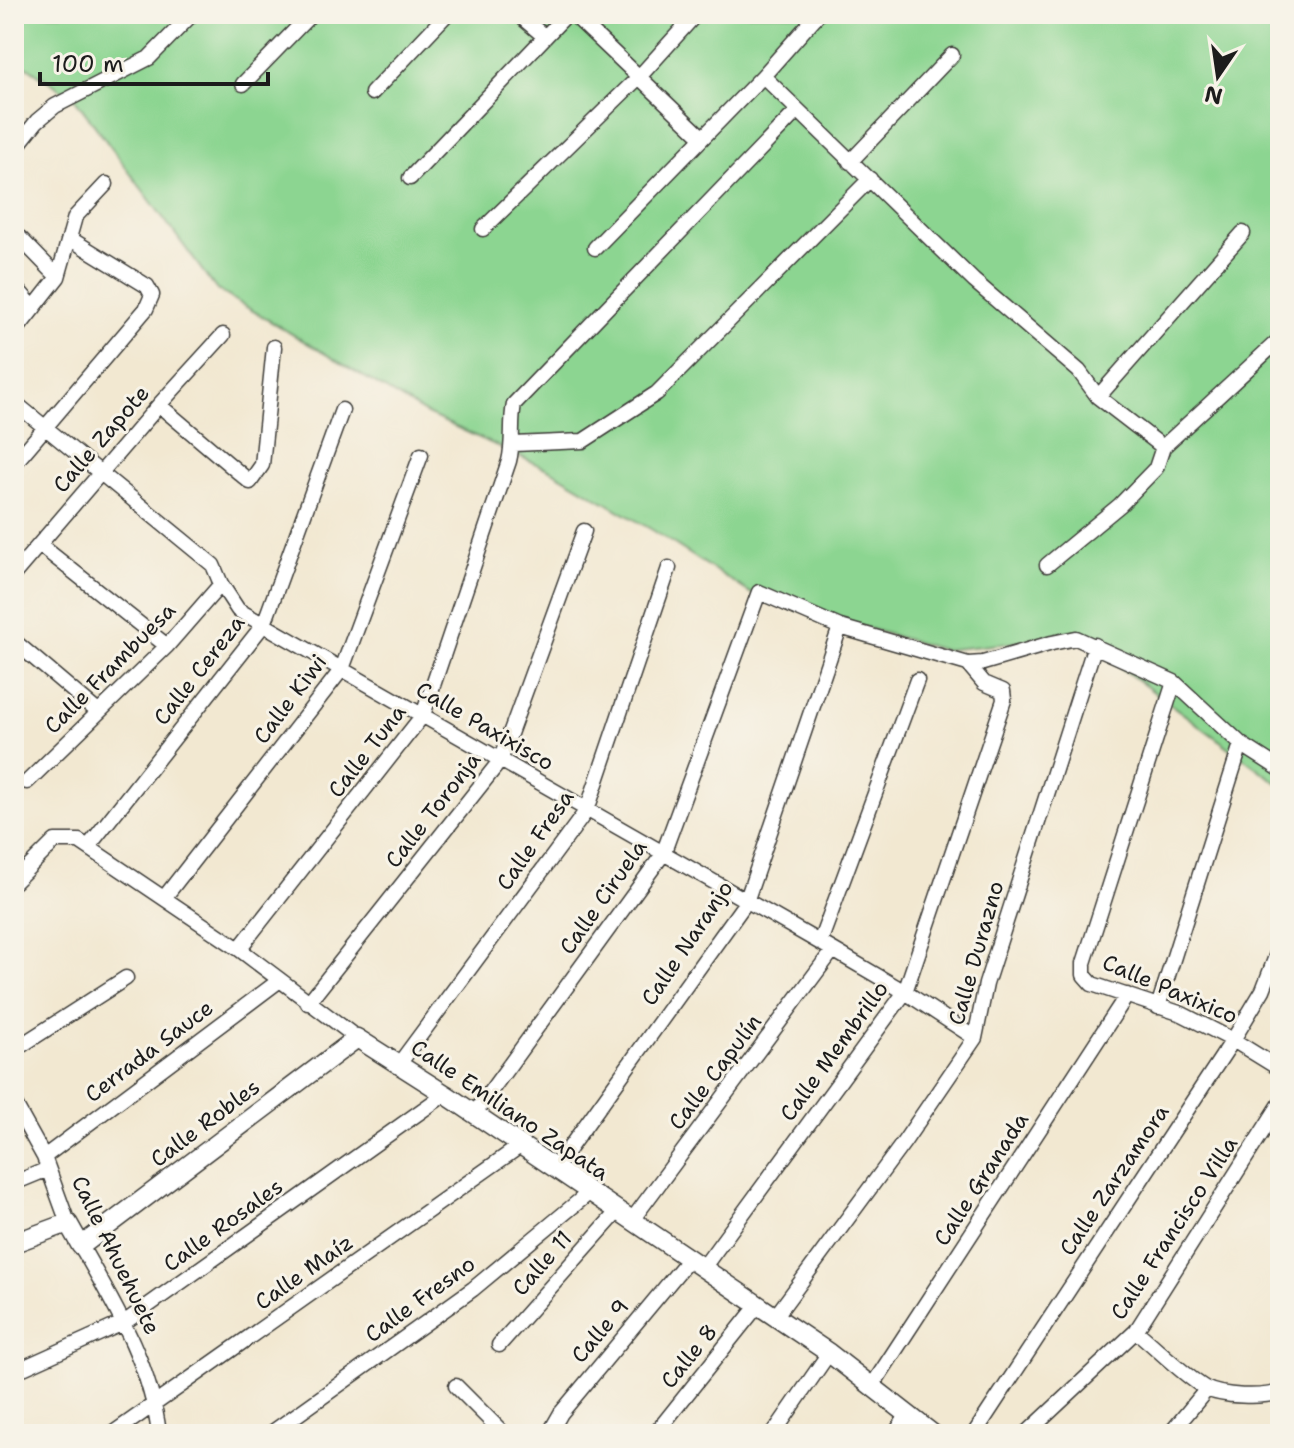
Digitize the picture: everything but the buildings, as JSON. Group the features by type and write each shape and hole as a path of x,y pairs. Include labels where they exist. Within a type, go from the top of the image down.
{"main road":[{"name":"Calle Emiliano Zapata","path":"357,1038 829,1353 933,1434"},
{"name":"Calle Robles","path":"81,1246 357,1038"},
{"name":"Calle Ahuehuete","path":"68,1223 81,1246"},
{"path":"14,1243 68,1223"}],"street":[{"path":"14,150 37,121 55,106 149,58 192,14"},
{"path":"243,84 311,14"},
{"path":"372,93 447,14"},
{"path":"518,14 545,37"},
{"path":"410,178 570,14 702,137"},
{"path":"483,229 639,77 696,14"},
{"path":"595,248 763,76 818,14"},
{"path":"850,162 952,55"},
{"path":"763,76 974,281 1079,371 1098,397 1163,447"},
{"name":"Calle Tuna","path":"239,949 423,715 514,444 511,422 514,404 798,110"},
{"path":"514,444 583,441 657,393 870,179"},
{"path":"14,333 58,277 75,217 106,184"},
{"path":"1098,397 1243,233"},
{"path":"14,245 20,238 58,277"},
{"path":"14,464 146,309 152,295 147,286 69,238"},
{"path":"14,285 34,308"},
{"name":"Calle Zapote","path":"14,574 223,335"},
{"path":"1047,565 1120,505 1156,468 1163,447 1280,339"},
{"path":"159,405 250,482 262,465 274,347"},
{"name":"Calle Paxixisco","path":"14,402 213,565 238,610 827,946 975,1038"},
{"name":"Calle Cereza","path":"88,847 264,624 342,410"},
{"name":"Calle Kiwi","path":"164,898 342,669 421,455"},
{"name":"Calle Toronja","path":"308,1003 500,761 584,531"},
{"path":"40,545 167,646"},
{"name":"Calle Fresa","path":"399,1064 587,810 669,568"},
{"name":"Calle Frambuesa","path":"27,782 167,646 221,584"},
{"name":"Calle Ciruela","path":"474,1114 663,854 759,592 840,627"},
{"path":"840,627 968,664 983,663 1076,638 1174,682 1241,744 1280,769"},
{"name":"Calle Naranjo","path":"555,1168 746,902 840,627"},
{"path":"14,641 98,712"},
{"name":"Calle Durazno","path":"775,1317 904,1142 975,1038 986,984 1095,645"},
{"name":"Calle Membrillo","path":"696,1264 905,992 1004,700 1003,691 984,683 968,664"},
{"name":"Calle Capulín","path":"625,1215 827,946 917,680"},
{"name":"Calle Paxixico","path":"1174,682 1084,963 1084,975 1092,984 1182,1014 1280,1069"},
{"path":"1158,1007 1241,744"},
{"name":"Calle Emiliano Zapata","path":"14,882 55,841 68,839 88,847 239,949 357,1038"},
{"name":"Calle Zarzamora","path":"974,1434 1233,1040 1263,990 1280,946"},
{"path":"14,1050 126,978"},
{"name":"Cerrada Sauce","path":"14,1183 46,1163 280,980"},
{"name":"Calle Granada","path":"872,1386 1127,995"},
{"name":"Calle Rosales","path":"14,1372 125,1322 445,1094"},
{"name":"Calle Ahuehuete","path":"14,1103 46,1163 68,1223"},
{"name":"Calle Francisco Villa","path":"1026,1434 1136,1331 1280,1104"},
{"name":"Calle Maíz","path":"112,1434 520,1146"},
{"name":"Calle Fresno","path":"270,1434 473,1289 590,1192"},
{"name":"Calle 11","path":"499,1345 625,1215"},
{"name":"Calle Ahuehuete","path":"81,1246 125,1322 155,1403 159,1434"},
{"name":"Calle 9","path":"549,1434 561,1413 696,1264"},
{"name":"Calle 8","path":"655,1434 758,1305"},
{"path":"1136,1331 1207,1389 1238,1395 1268,1396 1280,1392"},
{"path":"773,1434 829,1353"},
{"path":"456,1386 503,1434"},
{"path":"1170,1434 1207,1389"},
{"path":"895,1434 908,1414"}],"green space":[{"path":"14,14 1280,14 1280,785 1071,631 1011,643 943,650 755,596 552,471 427,414 216,289 75,99 14,58"}]}
